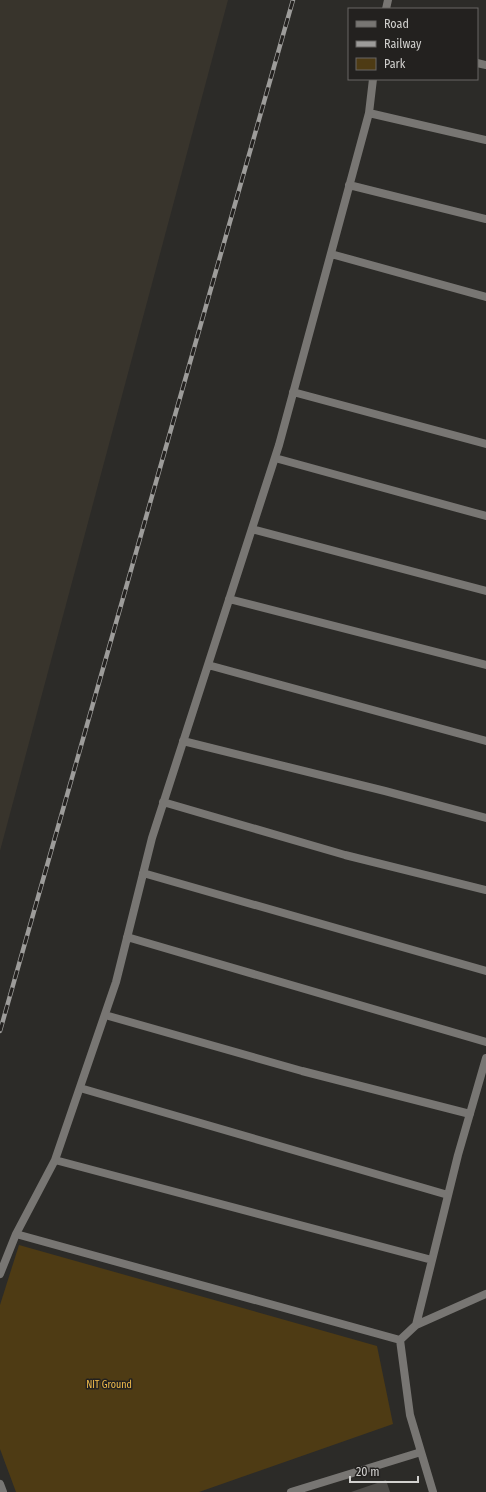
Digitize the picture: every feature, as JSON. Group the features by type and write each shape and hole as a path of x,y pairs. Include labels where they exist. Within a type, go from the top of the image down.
{"street":[{"path":"0,1274 16,1234 55,1160 116,982 143,873 163,802 275,458 369,113 373,80"},
{"path":"369,113 486,140"},
{"path":"349,185 486,219"},
{"path":"331,254 486,296"},
{"path":"293,392 486,444"},
{"path":"275,458 486,516"},
{"path":"252,529 486,591"},
{"path":"229,599 486,665"},
{"path":"208,665 486,741"},
{"path":"183,741 378,789 486,818"},
{"path":"163,802 345,855 486,890"},
{"path":"143,873 486,971"},
{"path":"127,937 486,1042"},
{"path":"105,1015 302,1071 470,1114"},
{"path":"416,1325 448,1195 486,1058"},
{"path":"80,1088 448,1195"},
{"path":"55,1160 432,1260"},
{"path":"16,1234 400,1340"},
{"path":"400,1340 416,1325 486,1294"},
{"path":"400,1340 410,1415 433,1492"},
{"path":"291,1492 421,1452"},
{"path":"0,1484 3,1492"}],"shaded area":[{"path":"0,0 228,0 0,851"}],"green space":[{"name":"NIT Ground","path":"19,1245 377,1346 393,1424 199,1492 16,1492 0,1449 0,1305"}],"building":[{"path":"386,1480 390,1492 351,1492"}],"railway":[{"path":"0,1031 293,0"}]}
